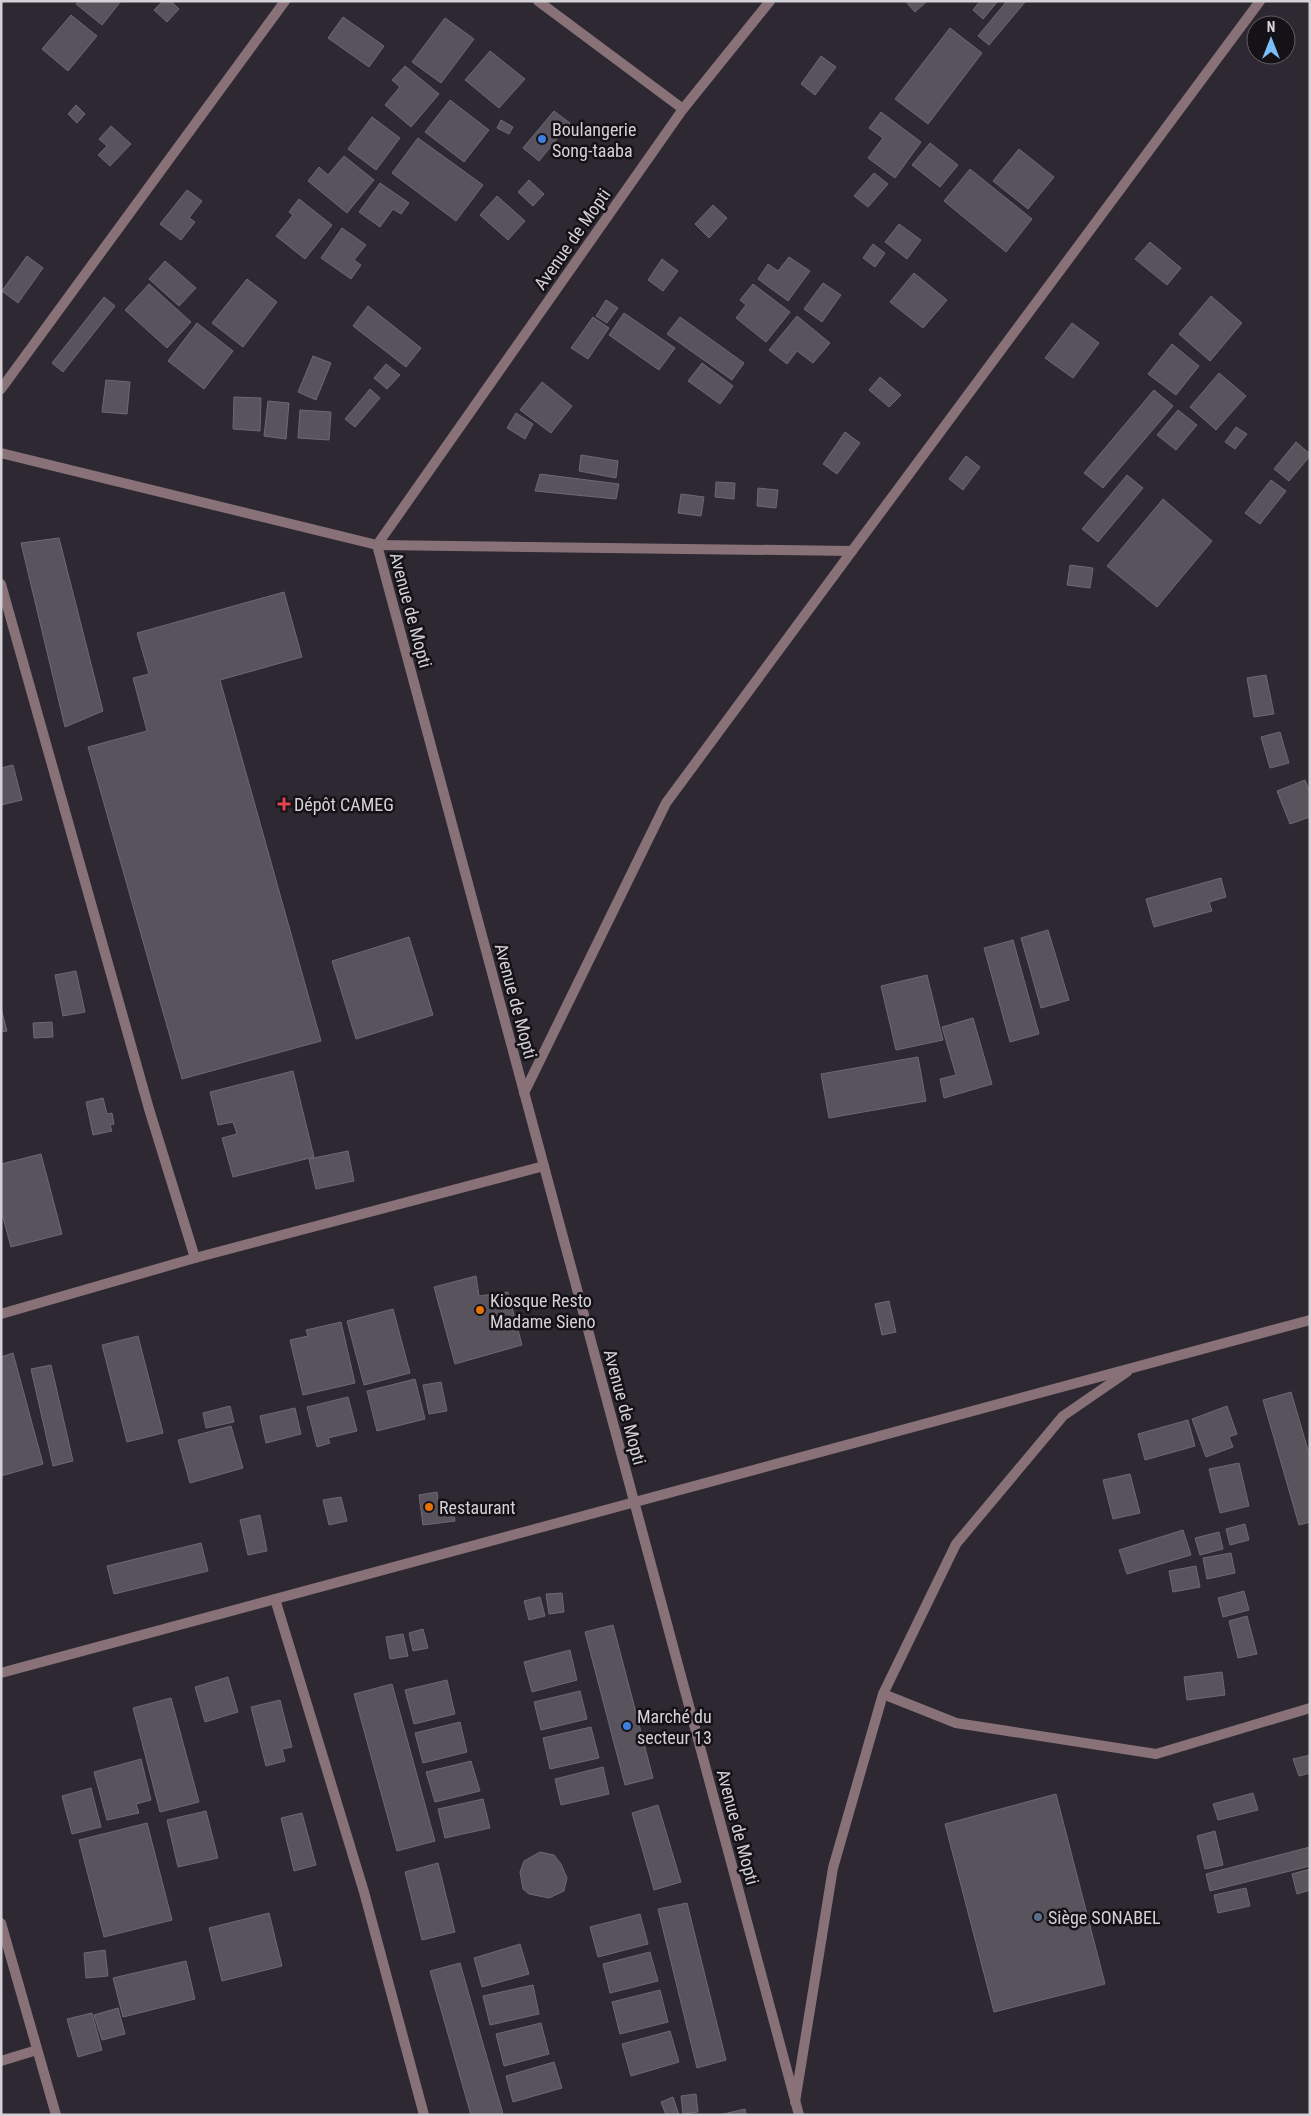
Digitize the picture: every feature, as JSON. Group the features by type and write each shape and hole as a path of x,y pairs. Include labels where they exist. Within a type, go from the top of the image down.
{"street":[{"path":"1,389 285,1"},
{"path":"538,1 683,110"},
{"name":"Avenue de Mopti","path":"770,1 683,110 377,545 799,2115"},
{"path":"524,1093 666,803 1260,1"},
{"path":"1,453 377,545 852,551"},
{"path":"1,584 148,1108 195,1258"},
{"path":"1,1314 195,1258 544,1166"},
{"path":"1,1672 1310,1320"},
{"path":"795,2102 833,1868 884,1694 956,1544 1063,1416 1134,1367"},
{"path":"275,1599 364,1892 424,2115"},
{"path":"884,1694 956,1723 1156,1754 1310,1708"},
{"path":"1,1923 56,2115"},
{"path":"1,2061 37,2050"}],"building":[{"path":"79,1 121,1 102,25 76,4"},
{"path":"163,1 171,1 179,9 167,22 154,10"},
{"path":"908,1 927,1 915,12 907,3"},
{"path":"980,1 998,1 983,19 973,10"},
{"path":"1007,1 1025,2 989,45 978,36"},
{"path":"71,15 97,36 68,71 42,49"},
{"path":"343,17 384,46 369,67 328,38"},
{"path":"445,18 474,39 441,83 412,62"},
{"path":"950,28 982,53 928,124 895,99"},
{"path":"490,51 525,79 499,108 465,80"},
{"path":"821,56 836,67 815,95 801,84"},
{"path":"405,66 439,94 411,127 385,105 400,87 392,80"},
{"path":"450,100 489,130 464,162 425,132"},
{"path":"76,105 85,114 77,123 68,114"},
{"path":"554,111 570,123 539,161 523,148"},
{"path":"881,112 921,142 895,178 868,158 883,138 869,128"},
{"path":"372,117 400,138 376,170 348,149"},
{"path":"501,120 513,127 509,134 497,128"},
{"path":"111,126 131,144 110,166 98,155 107,146 99,139"},
{"path":"418,138 483,185 456,221 392,173"},
{"path":"930,143 958,165 940,187 912,165"},
{"path":"1019,149 1054,177 1028,209 993,181"},
{"path":"344,156 374,180 347,213 308,181 319,167 328,175"},
{"path":"970,169 1032,219 1006,252 944,201"},
{"path":"874,173 888,184 868,207 854,196"},
{"path":"529,180 544,194 533,206 518,192"},
{"path":"380,183 409,203 401,214 393,209 380,227 359,212"},
{"path":"187,190 202,201 189,218 195,222 181,240 160,224"},
{"path":"497,196 525,221 508,240 480,215"},
{"path":"299,199 332,225 305,259 276,236 293,215 289,212"},
{"path":"713,205 727,218 709,238 695,224"},
{"path":"899,224 921,240 907,259 885,242"},
{"path":"342,228 366,245 354,260 361,265 351,279 321,258"},
{"path":"1150,242 1181,268 1167,285 1135,259"},
{"path":"873,244 885,253 875,267 863,258"},
{"path":"27,256 43,268 18,303 2,291"},
{"path":"789,257 810,271 788,301 758,279 768,264 778,271"},
{"path":"662,259 678,271 663,291 648,280"},
{"path":"165,261 196,288 179,306 149,279"},
{"path":"914,273 947,300 923,328 890,302"},
{"path":"247,279 277,302 243,347 212,323"},
{"path":"823,283 841,295 822,322 804,309"},
{"path":"149,284 191,322 167,348 125,310"},
{"path":"753,284 790,312 766,342 736,318 746,305 740,300"},
{"path":"1211,296 1242,323 1210,361 1179,334"},
{"path":"104,297 115,306 63,372 52,363"},
{"path":"606,300 618,308 607,323 596,316"},
{"path":"368,306 421,348 406,367 353,326"},
{"path":"624,313 675,348 659,370 609,335"},
{"path":"797,316 830,343 813,363 797,351 787,364 769,350"},
{"path":"593,317 609,328 588,359 571,348"},
{"path":"680,317 744,363 732,380 667,334"},
{"path":"197,323 233,351 204,389 168,361"},
{"path":"1072,323 1099,343 1073,378 1045,358"},
{"path":"1172,344 1199,366 1176,395 1148,374"},
{"path":"313,356 331,363 316,400 298,392"},
{"path":"702,363 733,386 720,404 688,381"},
{"path":"386,364 400,375 387,389 374,378"},
{"path":"1219,373 1246,396 1216,430 1190,407"},
{"path":"880,377 901,395 889,407 869,390"},
{"path":"106,380 130,382 127,414 102,412"},
{"path":"542,382 572,406 551,433 520,410"},
{"path":"370,389 380,398 355,427 345,419"},
{"path":"1154,390 1173,406 1103,488 1084,473"},
{"path":"234,397 261,398 260,431 233,429"},
{"path":"268,401 289,403 286,439 264,436"},
{"path":"300,410 331,412 329,440 298,438"},
{"path":"1178,410 1197,425 1176,450 1157,435"},
{"path":"516,413 533,424 525,439 507,428"},
{"path":"1236,427 1247,434 1235,449 1225,442"},
{"path":"845,432 860,443 837,474 823,464"},
{"path":"1296,442 1310,456 1289,481 1274,469"},
{"path":"581,455 618,461 616,478 579,471"},
{"path":"966,456 980,467 963,490 949,479"},
{"path":"540,474 619,484 616,499 535,491"},
{"path":"1127,475 1143,488 1098,542 1082,529"},
{"path":"1271,480 1286,491 1260,524 1245,513"},
{"path":"716,482 735,483 734,499 715,497"},
{"path":"758,488 778,490 776,508 757,506"},
{"path":"681,494 704,497 701,516 678,513"},
{"path":"1163,499 1212,541 1157,607 1107,566"},
{"path":"59,538 103,711 65,727 21,543"},
{"path":"1070,565 1093,568 1090,588 1067,585"},
{"path":"284,592 302,657 220,680 321,1041 182,1079 88,747 147,731 133,678 149,674 137,633"},
{"path":"1266,675 1274,714 1254,717 1247,678"},
{"path":"1280,732 1289,763 1270,768 1261,737"},
{"path":"13,765 22,800 1,805 1,768"},
{"path":"1305,780 1310,792 1310,817 1290,824 1277,791"},
{"path":"1221,878 1226,897 1209,902 1212,911 1154,927 1146,899"},
{"path":"1048,930 1069,1000 1041,1008 1021,938"},
{"path":"409,937 433,1015 356,1039 332,961"},
{"path":"1013,940 1039,1034 1010,1042 984,948"},
{"path":"76,971 85,1012 63,1016 55,975"},
{"path":"927,975 943,1040 896,1050 881,986"},
{"path":"1,1008 7,1031 1,1032"},
{"path":"973,1018 992,1084 944,1098 940,1079 956,1075 942,1027"},
{"path":"52,1022 53,1037 34,1038 33,1023"},
{"path":"918,1057 926,1101 829,1118 821,1074"},
{"path":"293,1071 314,1157 233,1177 222,1138 237,1134 233,1122 218,1125 210,1092"},
{"path":"103,1098 107,1114 112,1113 114,1124 110,1125 112,1131 93,1135 86,1102"},
{"path":"348,1151 354,1181 316,1189 309,1159"},
{"path":"41,1154 62,1234 11,1247 1,1210 1,1164"},
{"path":"476,1276 479,1296 508,1292 522,1345 455,1364 434,1287"},
{"path":"889,1301 896,1332 882,1335 875,1304"},
{"path":"393,1309 410,1373 364,1385 347,1321"},
{"path":"341,1322 355,1383 303,1395 290,1340 308,1336 306,1330"},
{"path":"138,1336 163,1433 127,1442 102,1345"},
{"path":"13,1353 43,1464 1,1476 1,1357"},
{"path":"51,1365 73,1461 53,1466 31,1369"},
{"path":"415,1379 425,1419 377,1431 367,1391"},
{"path":"441,1382 447,1411 429,1414 423,1385"},
{"path":"1291,1392 1310,1457 1310,1522 1299,1525 1263,1400"},
{"path":"348,1397 357,1431 328,1438 330,1443 317,1447 307,1407"},
{"path":"230,1406 234,1422 206,1428 203,1413"},
{"path":"1227,1406 1237,1434 1229,1437 1233,1447 1206,1457 1192,1419"},
{"path":"295,1408 301,1434 266,1443 260,1416"},
{"path":"1188,1420 1195,1446 1145,1460 1138,1434"},
{"path":"231,1426 243,1468 190,1483 178,1440"},
{"path":"1239,1463 1249,1506 1220,1513 1209,1469"},
{"path":"1130,1474 1140,1513 1113,1519 1103,1480"},
{"path":"437,1492 439,1509 453,1507 455,1521 423,1525 419,1495"},
{"path":"341,1497 347,1521 329,1525 323,1500"},
{"path":"260,1515 267,1551 248,1555 240,1520"},
{"path":"1245,1524 1249,1540 1230,1545 1226,1529"},
{"path":"1183,1530 1191,1555 1127,1574 1119,1550"},
{"path":"1219,1532 1223,1549 1200,1555 1195,1538"},
{"path":"201,1543 208,1571 114,1594 107,1566"},
{"path":"1231,1553 1235,1573 1207,1579 1203,1558"},
{"path":"1196,1566 1200,1587 1173,1592 1169,1571"},
{"path":"1244,1591 1249,1610 1223,1617 1218,1598"},
{"path":"562,1593 564,1612 549,1614 546,1594"},
{"path":"540,1597 545,1616 529,1620 524,1601"},
{"path":"1247,1616 1257,1654 1238,1658 1229,1621"},
{"path":"613,1625 653,1778 625,1785 585,1632"},
{"path":"423,1629 428,1648 413,1651 409,1633"},
{"path":"403,1634 408,1656 390,1659 386,1637"},
{"path":"570,1650 577,1680 532,1692 524,1662"},
{"path":"1222,1672 1225,1695 1187,1700 1184,1677"},
{"path":"228,1677 238,1712 205,1722 195,1687"},
{"path":"447,1680 455,1714 414,1724 405,1690"},
{"path":"392,1684 435,1841 397,1851 354,1694"},
{"path":"580,1691 587,1719 541,1730 534,1702"},
{"path":"171,1698 199,1802 160,1812 133,1708"},
{"path":"280,1700 292,1747 282,1749 285,1761 266,1766 251,1707"},
{"path":"460,1722 467,1752 423,1763 415,1733"},
{"path":"591,1727 599,1758 550,1769 543,1738"},
{"path":"1310,1755 1310,1773 1299,1776 1293,1759"},
{"path":"141,1759 151,1800 136,1804 139,1813 107,1820 94,1772"},
{"path":"471,1761 480,1791 435,1802 426,1772"},
{"path":"603,1767 609,1794 561,1805 555,1779"},
{"path":"91,1788 101,1827 72,1834 62,1796"},
{"path":"1253,1793 1258,1810 1218,1820 1213,1804"},
{"path":"1056,1794 1105,1984 994,2012 945,1824"},
{"path":"483,1799 490,1828 445,1838 438,1809"},
{"path":"658,1805 681,1882 654,1890 632,1813"},
{"path":"206,1811 218,1858 178,1867 167,1820"},
{"path":"302,1813 316,1865 294,1871 281,1818"},
{"path":"147,1823 172,1920 104,1937 79,1840"},
{"path":"1215,1831 1223,1865 1205,1869 1197,1836"},
{"path":"1310,1847 1310,1866 1210,1891 1206,1874"},
{"path":"540,1852 554,1855 561,1864 567,1878 564,1891 549,1898 529,1894 523,1889 520,1872 524,1861"},
{"path":"438,1863 455,1932 422,1940 405,1872"},
{"path":"1310,1869 1310,1890 1297,1894 1292,1874"},
{"path":"1246,1888 1250,1906 1218,1913 1214,1895"},
{"path":"687,1903 726,2060 697,2068 658,1909"},
{"path":"269,1913 282,1966 222,1981 209,1928"},
{"path":"640,1914 648,1944 598,1957 590,1927"},
{"path":"520,1944 529,1974 482,1987 474,1958"},
{"path":"105,1950 108,1976 86,1978 84,1953"},
{"path":"650,1952 658,1981 610,1993 603,1964"},
{"path":"186,1961 195,1999 123,2017 113,1978"},
{"path":"460,1963 503,2114 471,2115 430,1971"},
{"path":"533,1985 539,2014 490,2025 483,1996"},
{"path":"660,1990 668,2022 620,2034 612,2002"},
{"path":"118,2008 125,2034 102,2040 94,2015"},
{"path":"92,2013 102,2050 78,2057 67,2019"},
{"path":"541,2023 549,2054 504,2066 496,2034"},
{"path":"670,2031 679,2062 631,2076 622,2044"},
{"path":"554,2062 562,2088 513,2102 506,2076"},
{"path":"696,2094 698,2112 683,2114 681,2096"},
{"path":"673,2097 679,2115 666,2115 661,2102"},
{"path":"745,2109 746,2115 719,2115"}],"place":[{"name":"Boulangerie Song-taaba","path":"542,139"},
{"name":"Dépôt CAMEG","path":"284,804"},
{"name":"Kiosque Resto Madame Sieno","path":"480,1310"},
{"name":"Restaurant","path":"429,1507"},
{"name":"Marché du secteur 13","path":"627,1726"},
{"name":"Siège SONABEL","path":"1038,1917"}]}
